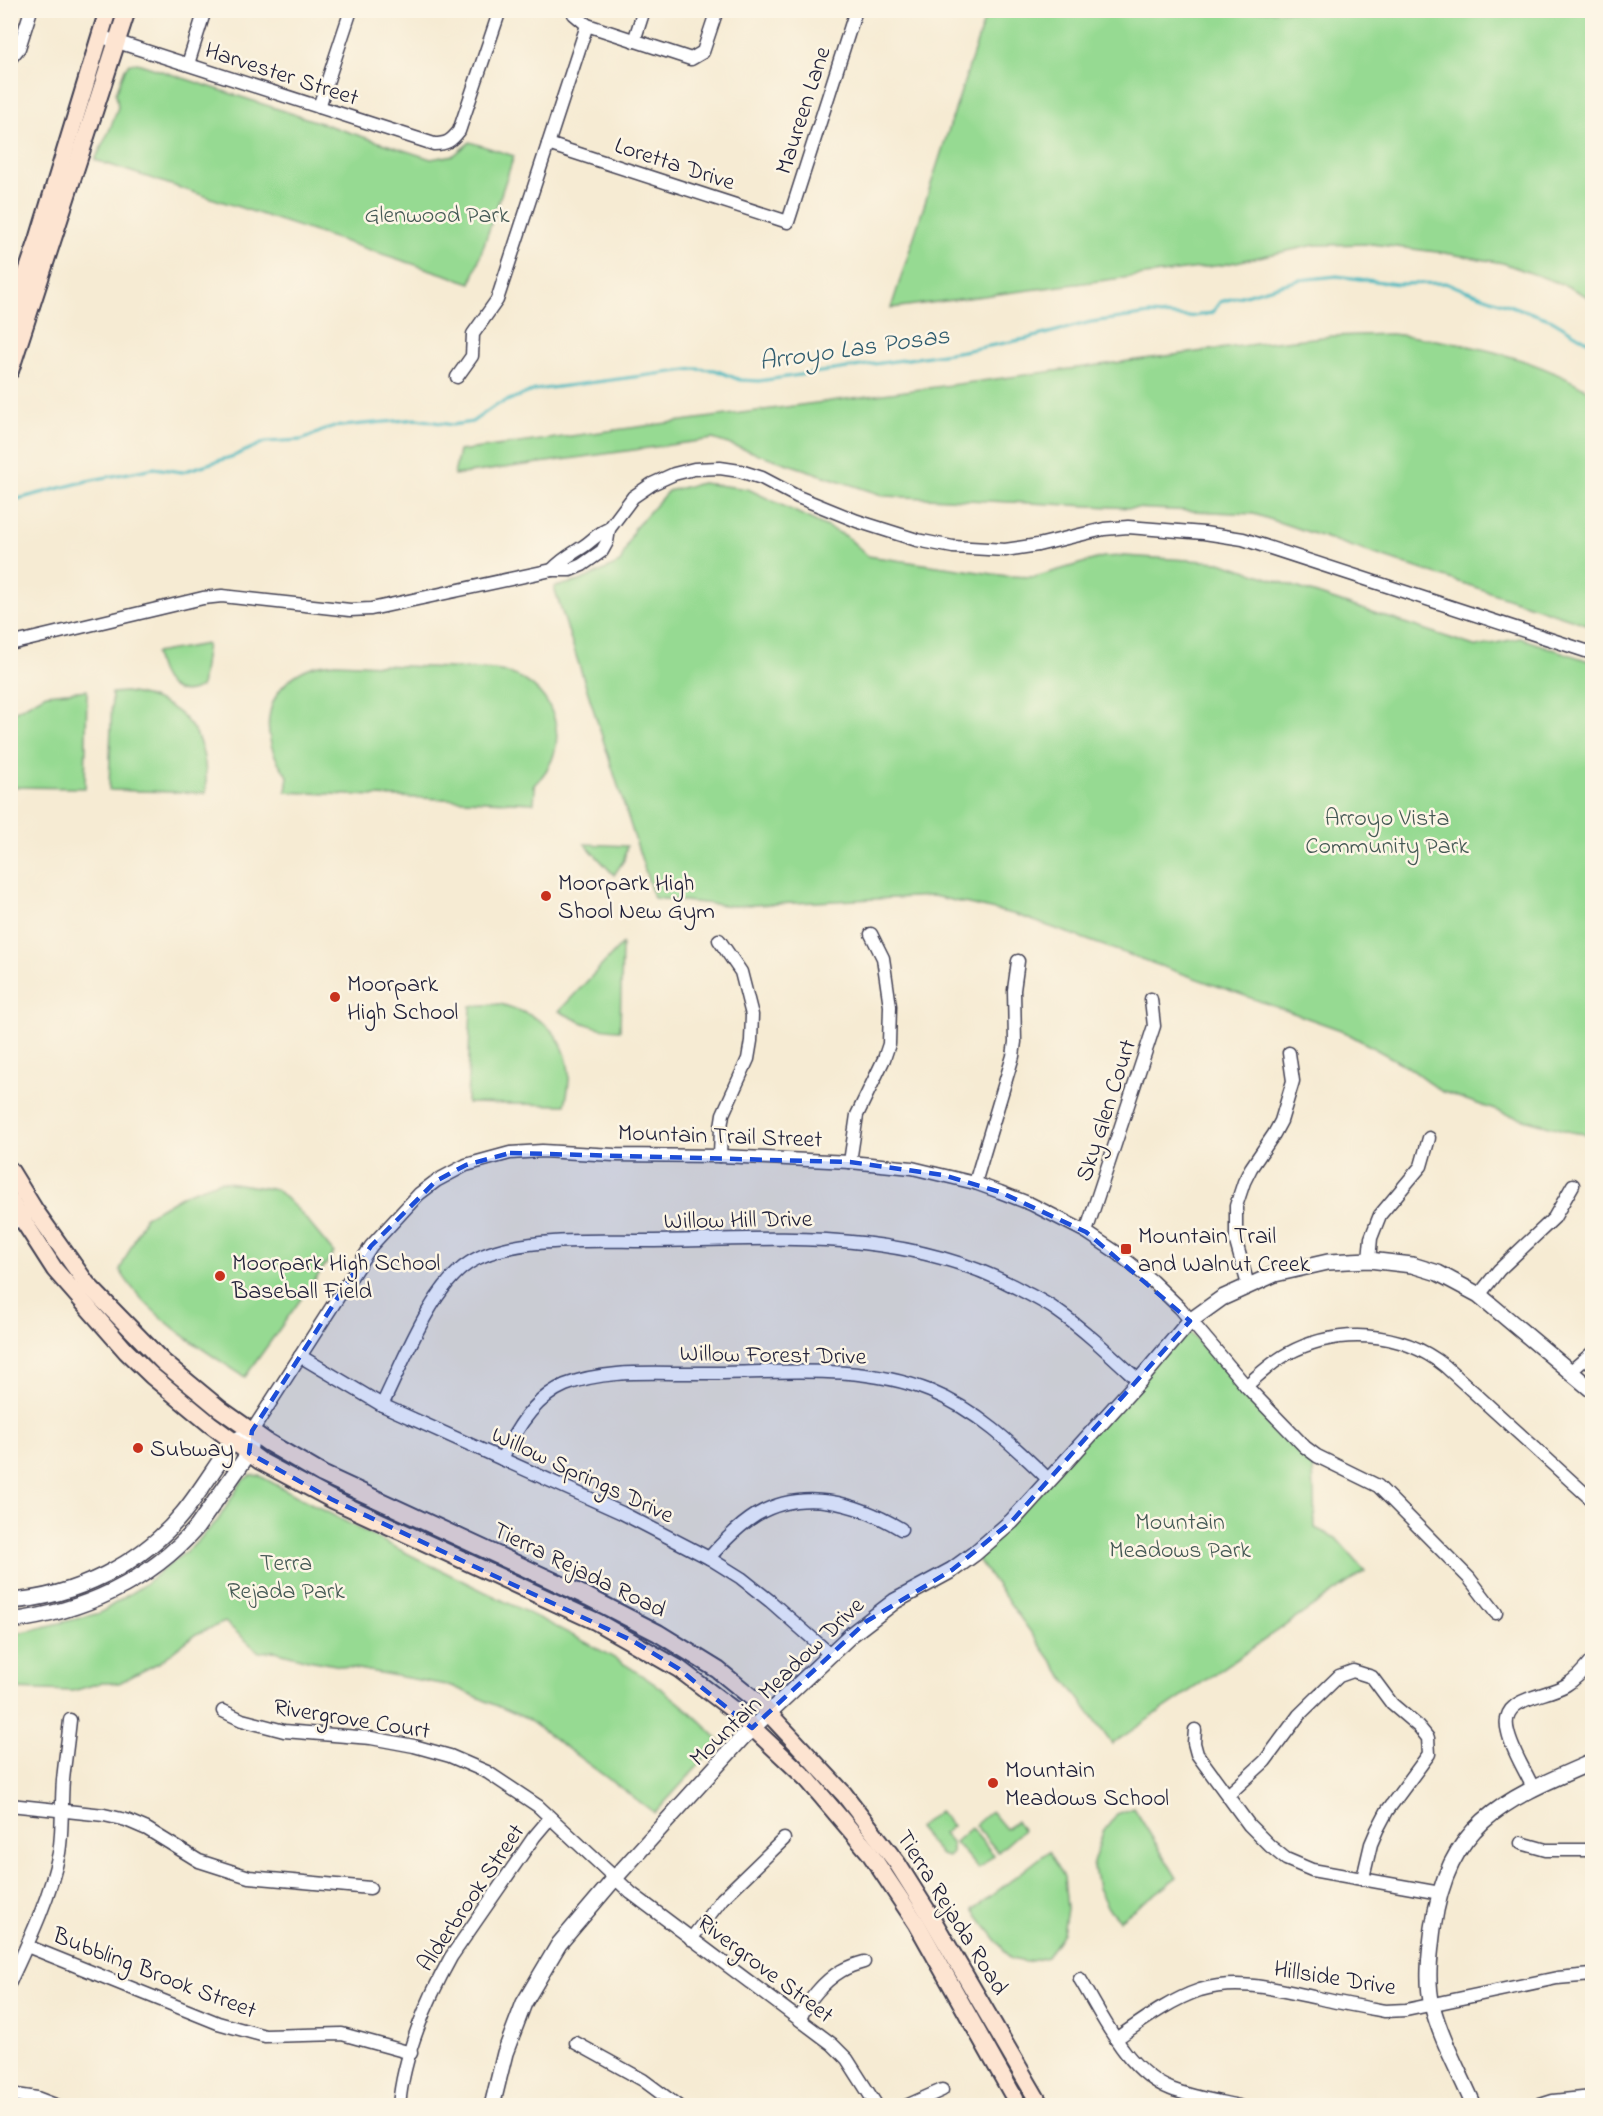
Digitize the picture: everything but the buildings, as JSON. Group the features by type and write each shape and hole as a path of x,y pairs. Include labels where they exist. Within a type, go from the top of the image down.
{"main road":[{"path":"10,322 38,240 108,10"},
{"path":"10,371 128,10"},
{"name":"Tierra Rejada Road","path":"10,1170 22,1217 135,1335 163,1362 220,1409 322,1474 588,1597 658,1633 718,1670 769,1713 844,1794 897,1863 1041,2106"},
{"name":"Tierra Rejada Road","path":"10,1200 55,1270 126,1352 233,1442 270,1467 331,1499 597,1622 633,1641 680,1669 736,1712 808,1780 853,1831 882,1871 917,1924 1019,2106"}],"street":[{"path":"10,59 19,48 31,10"},
{"path":"188,64 205,10"},
{"path":"319,107 351,10"},
{"name":"Harvester Street","path":"99,36 434,144 445,144 452,140 459,131 500,10"},
{"path":"575,10 574,14 587,25 691,59 703,52 717,10"},
{"path":"634,41 644,10"},
{"name":"Maureen Lane","path":"788,222 856,10"},
{"path":"457,377 472,356 473,334 497,300 587,25"},
{"name":"Loretta Drive","path":"548,144 788,222"},
{"path":"10,644 203,598 222,596 350,610 371,609 552,570 570,570 582,565 602,550 607,542 609,529 633,497 652,484 674,474 694,469 720,468 762,478 798,497 867,524 917,540 953,547 1005,550 1038,545 1104,529 1128,527 1204,533 1243,539 1593,653"},
{"path":"850,1162 857,1115 889,1044 890,1006 883,958 871,934"},
{"path":"719,940 741,972 752,1015 748,1059 723,1114 720,1156"},
{"path":"975,1183 1013,1056 1014,990 1018,961"},
{"name":"Sky Glen Court","path":"1086,1232 1154,1026 1151,999"},
{"path":"1248,1285 1239,1260 1236,1242 1236,1206 1251,1168 1281,1120 1293,1081 1289,1053"},
{"path":"1369,1260 1371,1238 1380,1215 1421,1167 1429,1138"},
{"name":"Mountain Trail Street","path":"10,1621 43,1616 79,1606 126,1585 143,1575 187,1538 249,1453 252,1431 371,1246 419,1194 436,1181 460,1167 510,1153 530,1151 720,1156 850,1162 912,1168 975,1183 1031,1204 1086,1232 1116,1252 1152,1281 1246,1386 1305,1447 1317,1456 1378,1486 1469,1578 1496,1613"},
{"path":"1479,1295 1499,1270 1554,1218 1573,1185"},
{"name":"Willow Hill Drive","path":"382,1405 434,1303 466,1264 490,1252 507,1248 534,1244 597,1241 827,1239 877,1243 939,1256 1002,1279 1054,1308 1095,1340 1139,1381"},
{"name":"Mountain Meadow Drive","path":"492,2106 505,2052 524,2003 559,1944 615,1878 752,1728 867,1621 895,1601 952,1570 1012,1521 1190,1321 1222,1298 1248,1285 1294,1268 1328,1262 1369,1260 1397,1262 1430,1270 1479,1295 1593,1390"},
{"path":"1246,1386 1285,1355 1317,1341 1359,1335 1384,1338 1415,1347 1430,1354 1445,1366 1593,1500"},
{"path":"1572,1371 1593,1353"},
{"name":"Willow Springs Drive","path":"300,1356 382,1405 622,1513 709,1558 770,1600 831,1655"},
{"name":"Willow Forest Drive","path":"502,1460 528,1414 544,1398 565,1385 584,1379 622,1374 817,1372 872,1376 930,1391 981,1419 1049,1480"},
{"name":"Mountain Trail Street","path":"10,1601 64,1591 117,1569 138,1555 183,1513 233,1442 252,1431"},
{"path":"709,1558 727,1538 757,1515 794,1502 828,1501 852,1506 881,1517 901,1529"},
{"path":"1533,1788 1508,1733 1509,1714 1515,1705 1523,1700 1565,1685 1593,1660"},
{"path":"1228,1795 1265,1761 1299,1715 1339,1676 1353,1671 1372,1677 1392,1704 1419,1727 1428,1738 1429,1745 1427,1758 1387,1811 1377,1830 1371,1844 1363,1878"},
{"name":"Rivergrove Court","path":"223,1711 242,1720 284,1731 391,1741 450,1756 496,1778 538,1806 615,1878"},
{"path":"10,1982 27,1946 54,1875 62,1833 63,1780 70,1720"},
{"path":"1195,1730 1194,1743 1197,1754 1249,1824 1286,1859 1312,1870 1440,1893"},
{"path":"1474,2106 1431,2003 1430,1948 1440,1893 1456,1852 1468,1836 1494,1811 1533,1788 1593,1762"},
{"path":"10,1805 104,1815 126,1820 147,1829 193,1858 249,1877 370,1888"},
{"name":"Alderbrook Street","path":"399,2106 411,2053 430,1998 451,1957 534,1837 550,1818"},
{"path":"691,1939 722,1899 784,1839"},
{"path":"1521,1843 1546,1850 1593,1850"},
{"name":"Rivergrove Street","path":"615,1878 691,1939 801,2019 847,2059 877,2106"},
{"name":"Bubbling Brook Street","path":"27,1946 239,2030 265,2036 342,2034 411,2053"},
{"path":"801,2019 805,2007 831,1978 846,1968 864,1962"},
{"name":"Hillside Drive","path":"1116,2038 1188,1994 1216,1986 1233,1984 1258,1986 1385,2011 1406,2010 1557,1978 1593,1975"},
{"path":"1080,1979 1116,2038 1139,2069 1169,2088 1239,2106"},
{"path":"576,2043 643,2080 678,2106"},
{"path":"906,2106 942,2090"},
{"path":"10,2094 37,2098 58,2106"},
{"path":"1537,2106 1553,2101 1593,2097"}],"highlighted area":[{"path":"510,1153 850,1162 943,1175 1000,1192 1086,1232 1190,1321 1012,1521 952,1570 867,1621 752,1728 679,1669 633,1641 331,1499 249,1453 252,1431 371,1246 436,1181 466,1165"}],"green space":[{"path":"987,11 1592,11 1592,299 1567,286 1503,263 1372,244 1315,245 1222,265 891,308"},
{"name":"Glenwood Park","path":"137,63 431,159 454,155 470,142 514,156 471,283 95,160 118,107 116,93 125,69 129,64"},
{"path":"1391,334 1443,341 1495,352 1545,369 1592,393 1592,626 1254,514 885,496 713,439 454,475 459,451 1256,344 1333,336"},
{"name":"Arroyo Vista Community Park","path":"702,483 748,489 846,536 868,556 1007,576 1035,577 1103,557 1124,556 1220,562 1477,647 1520,638 1592,662 1592,1135 1571,1132 1506,1114 1441,1091 1408,1067 1341,1030 1017,915 933,896 733,906 654,898 554,587 580,581 620,563 634,529 668,491"},
{"path":"207,644 201,687 183,692 169,685 160,671 155,653"},
{"path":"336,663 494,670 515,675 532,685 545,699 553,715 557,733 555,752 547,770 533,786 535,787 534,803 286,792 288,776 278,762 269,731 269,716 274,701 293,677 312,667"},
{"path":"87,690 85,788 11,787 10,717 14,712 46,694"},
{"path":"126,692 164,703 178,712 189,724 198,737 203,754 206,793 109,790 112,693"},
{"path":"585,844 627,846 624,860 614,875"},
{"path":"622,944 620,1030 588,1025 559,1011"},
{"path":"500,1004 537,1019 555,1034 566,1057 569,1072 565,1105 467,1103 471,1006"},
{"name":"Moorpark High School Baseball Field","path":"220,1181 277,1190 300,1212 334,1253 245,1377 159,1316 131,1286 120,1270 145,1217 185,1194"},
{"name":"Mountain Meadows Park","path":"1185,1327 1313,1467 1315,1528 1336,1538 1365,1571 1112,1744 974,1554"},
{"name":"Terra Rejada Park","path":"251,1475 260,1476 602,1651 666,1692 720,1742 655,1813 527,1719 452,1686 308,1660 275,1651 259,1652 225,1622 196,1634 160,1662 119,1683 100,1683 73,1691 11,1689 11,1635 100,1613 142,1586 192,1547 218,1520 242,1481"},
{"path":"1134,1808 1177,1878 1119,1920 1108,1908 1098,1888 1093,1863 1103,1832 1117,1814"},
{"path":"939,1811 952,1826 943,1834 952,1844 952,1853 948,1857 941,1855 918,1828"},
{"path":"991,1811 1006,1829 1016,1821 1023,1830 998,1852 975,1825"},
{"path":"971,1828 994,1855 978,1869 955,1842"},
{"path":"1049,1851 1064,1877 1067,1909 1063,1933 1047,1957 1026,1962 1011,1959 973,1910"}],"waterway":[{"name":"Arroyo Las Posas","path":"10,501 87,481 154,468 182,472 234,456 265,442 302,440 331,427 417,419 452,425 472,422 496,405 535,390 695,369 715,370 740,380 759,381 963,351 1026,339 1091,322 1150,314 1188,317 1212,313 1220,302 1299,280 1337,276 1397,284 1445,283 1552,320 1592,344"}],"place":[{"name":"Moorpark High Shool New Gym","path":"546,896"},
{"name":"Moorpark High School","path":"335,997"},
{"name":"Mountain Trail and Walnut Creek","path":"1126,1249"},
{"name":"Moorpark High School Baseball Field","path":"220,1276"},
{"name":"Subway","path":"138,1448"},
{"name":"Mountain Meadows School","path":"993,1783"}]}
